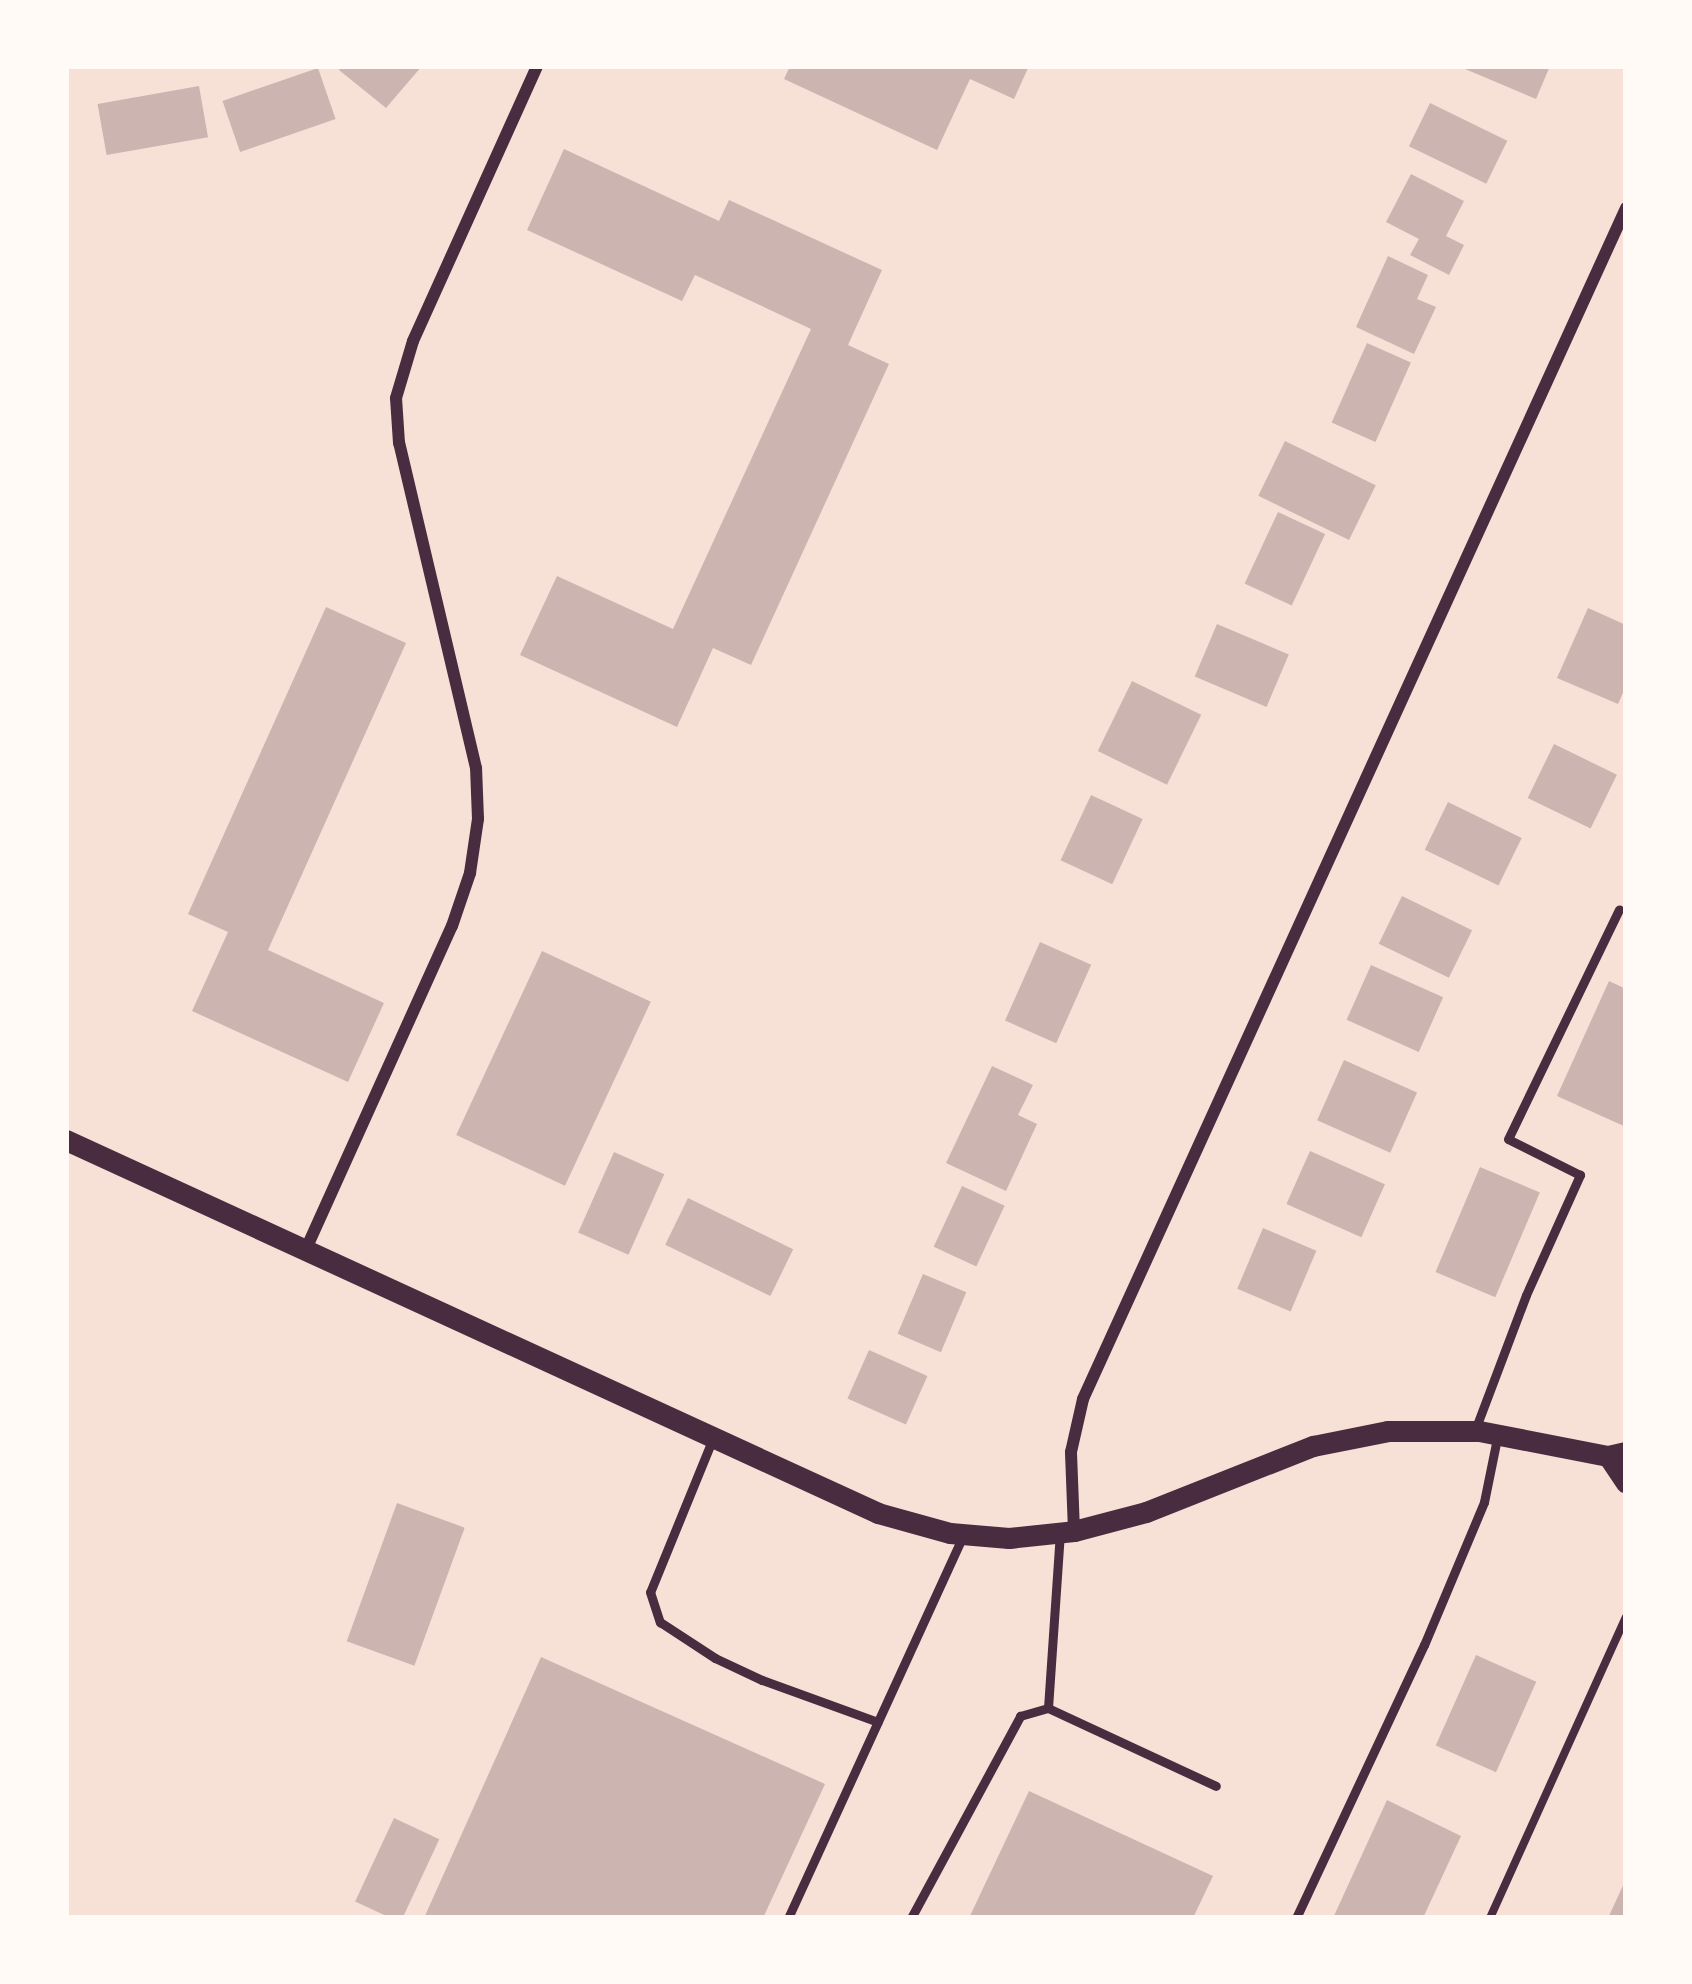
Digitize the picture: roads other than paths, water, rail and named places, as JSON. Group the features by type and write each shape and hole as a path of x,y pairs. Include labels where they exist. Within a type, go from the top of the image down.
{"street":[{"path":"305,1249 443,946 470,873 478,819 476,768 399,443 397,398 412,340 537,66"},
{"path":"1067,1532 1071,1452 1083,1399 1626,208"},
{"path":"66,1140 878,1513 963,1535 1009,1538 1067,1532 1146,1512 1343,1438 1388,1431 1487,1432 1617,1454 1626,1483"}],"lane":[{"path":"1296,1918 1475,1522 1487,1432 1526,1295 1580,1175 1508,1139 1619,908"},
{"path":"713,1438 650,1592 661,1622 715,1658 762,1680 878,1722"},
{"path":"1048,1708 1067,1532"},
{"path":"788,1918 963,1535"},
{"path":"910,1918 1020,1716 1048,1708 1216,1786"}]}
